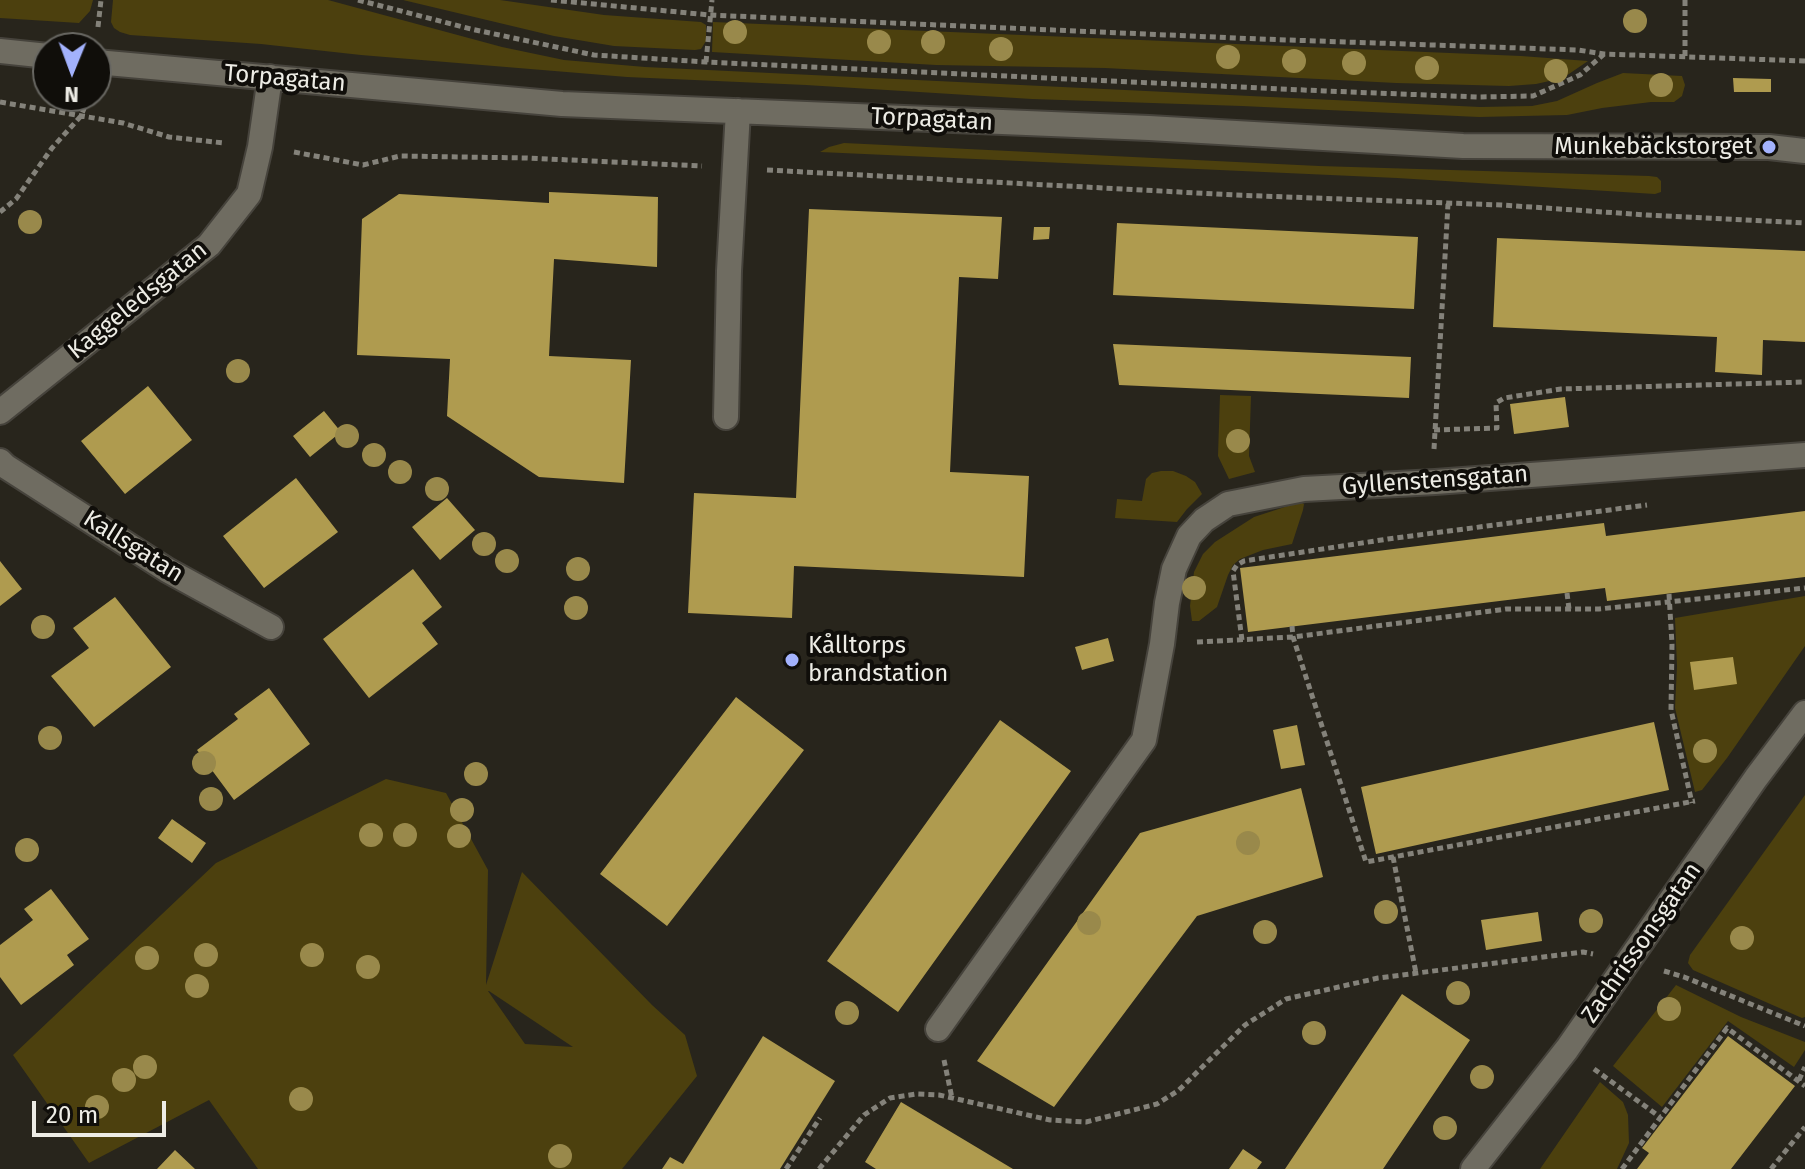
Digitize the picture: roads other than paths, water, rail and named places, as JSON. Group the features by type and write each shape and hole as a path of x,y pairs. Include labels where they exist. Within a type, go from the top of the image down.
{"street":[{"path":"0,51 32,54"},
{"name":"Torpagatan","path":"112,63 562,104 1149,128 1463,146 1769,147 1805,151"},
{"name":"Kaggeledsgatan","path":"0,412 209,245 249,194 260,147 270,77"},
{"path":"726,417 729,271 738,111"},
{"name":"Torpagatan","path":"1769,147 1805,141"},
{"name":"Gyllenstensgatan","path":"938,1029 1144,740 1174,569 1189,536 1204,520 1228,504 1304,489 1805,455"},
{"name":"Kallsgatan","path":"0,461 167,570 271,627"},
{"name":"Zachrissonsgatan","path":"1473,1169 1567,1049 1756,778 1805,713"}],"place":[{"name":"Munkebäckstorget","path":"1769,147"},
{"name":"Kålltorps brandstation","path":"792,660"}]}
